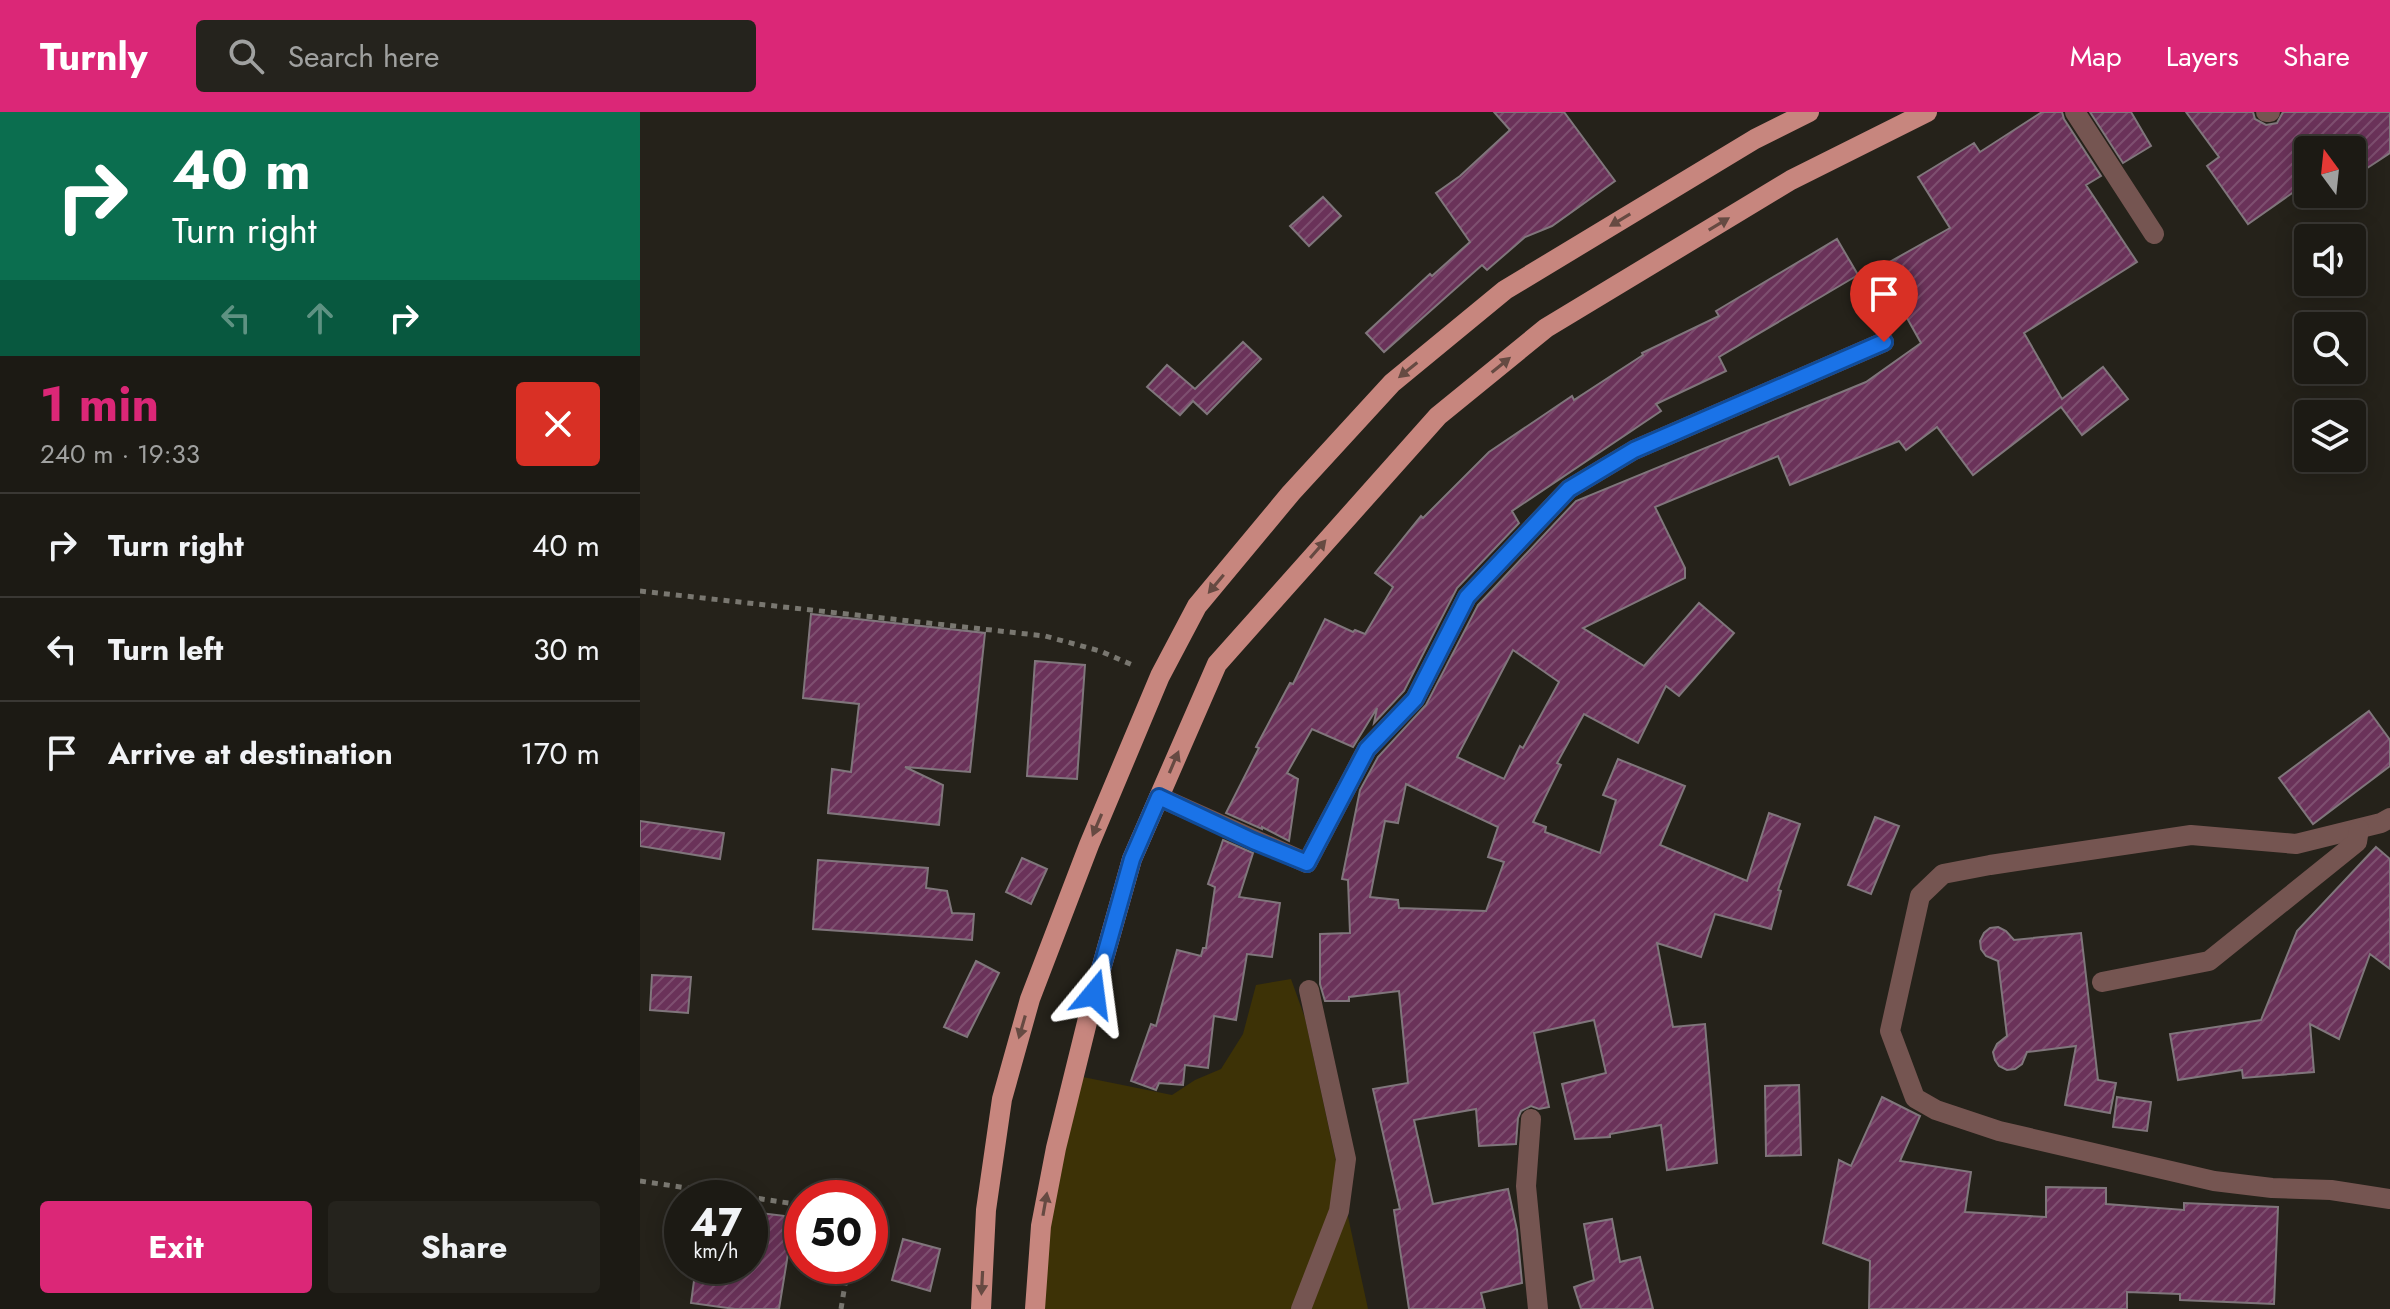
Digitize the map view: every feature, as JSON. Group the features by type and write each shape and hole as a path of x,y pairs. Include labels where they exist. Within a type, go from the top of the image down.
{"main road":[{"path":"981,1309 986,1210 1002,1099 1030,999 1089,845 1160,676 1197,606 1291,493 1392,383 1505,290 1755,139 1809,112"},
{"path":"1035,1309 1041,1226 1056,1148 1132,859 1217,664 1438,416 1546,328 1791,180 1927,112"}],"street":[{"path":"2075,112 2154,234"},
{"path":"1159,797 1307,863 1367,749 1415,699 1467,597 1569,489 1634,450 1884,342"},
{"path":"2390,818 2381,823 2296,844 2191,835 1943,874 1920,896 1890,1031 1915,1098 1949,1114 1999,1131 2214,1181 2272,1188 2331,1190 2390,1199"},
{"path":"2102,982 2209,961 2357,842 2359,829"},
{"path":"1301,1309 1339,1211 1346,1159 1309,990"},
{"path":"1531,1119 1526,1186 1538,1309"}],"path":[{"path":"640,591 1045,636 1100,651 1160,676"},
{"path":"640,1181 784,1202"},
{"path":"841,1309 845,1284"}],"shaded area":[{"path":"1291,979 1305,1018 1368,1309 1035,1309 1073,1075 1172,1095 1195,1080 1221,1069 1243,1034 1256,985"}],"building":[{"path":"1494,112 1564,112 1615,181 1552,226 1525,237 1487,270 1482,265 1384,352 1366,333 1470,242 1436,193 1460,176 1510,130"},
{"path":"2042,112 2062,112 2101,176 2086,185 2137,262 2024,333 2062,399 2103,367 2128,399 2082,435 2061,407 1973,475 1937,427 1906,450 1899,441 1790,485 1778,456 1655,507 1685,568 1685,578 1583,628 1644,666 1699,603 1734,633 1679,696 1666,686 1638,743 1584,714 1557,763 1561,765 1533,822 1546,827 1545,832 1600,853 1616,800 1603,795 1618,759 1685,786 1660,845 1747,881 1769,813 1800,824 1778,890 1781,891 1771,929 1715,914 1701,957 1657,943 1673,1027 1705,1024 1717,1163 1667,1170 1661,1125 1610,1134 1610,1137 1575,1139 1562,1084 1606,1073 1594,1020 1534,1033 1549,1107 1539,1109 1531,1106 1521,1111 1516,1144 1479,1146 1476,1109 1414,1120 1433,1204 1508,1189 1517,1230 1522,1283 1481,1293 1485,1309 1409,1309 1394,1210 1400,1209 1373,1089 1408,1083 1399,991 1349,997 1349,1001 1325,1001 1320,984 1320,934 1350,933 1348,880 1342,879 1360,790 1378,757 1426,705 1478,605 1576,501 1866,382 1921,343 1879,268 1950,228 1918,177 1974,143 1980,152","holes":["1513,650 1559,682 1504,779 1457,757","1406,784 1498,827 1488,857 1504,862 1486,911 1399,908 1398,900 1370,897 1385,821 1398,823"]},
{"path":"2090,112 2131,112 2151,146 2123,163"},
{"path":"2186,112 2253,112 2255,119 2266,125 2277,123 2283,112 2390,112 2390,153 2366,169 2366,136 2294,136 2294,192 2248,224 2207,166 2219,157"},
{"path":"1323,197 1341,216 1309,246 1290,226"},
{"path":"1837,239 1858,275 1719,357 1726,371 1656,404 1661,411 1512,511 1519,523 1457,588 1404,691 1374,723 1377,708 1353,747 1312,729 1287,773 1298,779 1289,841 1226,813 1259,748 1256,747 1290,683 1293,684 1325,619 1365,634 1393,587 1375,573 1421,516 1423,518 1489,452 1572,396 1574,400 1642,353 1719,316 1716,311"},
{"path":"1243,342 1261,359 1207,414 1193,401 1180,415 1147,387 1167,365 1195,389"},
{"path":"811,614 985,633 970,772 905,767 943,785 939,825 828,813 832,769 851,772 859,704 803,698"},
{"path":"1035,661 1085,665 1077,779 1027,776"},
{"path":"2369,711 2390,740 2390,766 2313,824 2279,778"},
{"path":"1875,817 1899,826 1871,894 1848,885"},
{"path":"640,821 724,833 720,859 640,846"},
{"path":"1223,840 1253,853 1239,897 1280,903 1272,957 1247,954 1236,1020 1214,1016 1208,1068 1185,1065 1183,1085 1159,1083 1156,1090 1131,1081 1151,1024 1156,1026 1177,950 1201,956 1203,948 1206,948 1215,887 1208,884"},
{"path":"2376,847 2390,859 2390,969 2370,954 2339,1039 2310,1024 2314,1072 2243,1078 2242,1070 2178,1080 2170,1034 2261,1020 2297,931"},
{"path":"1022,858 1047,869 1031,904 1006,892"},
{"path":"818,860 928,868 926,888 947,891 952,913 974,914 972,940 813,929"},
{"path":"1998,927 2014,940 2081,933 2098,1080 2116,1083 2110,1113 2065,1105 2076,1046 2027,1052 2022,1064 2015,1069 2007,1070 1995,1060 1993,1052 1997,1044 2007,1036 1998,961 1986,956 1980,941 1990,928"},
{"path":"976,961 999,973 967,1037 944,1027"},
{"path":"652,975 691,977 688,1013 650,1010"},
{"path":"1799,1085 1801,1155 1766,1156 1765,1086"},
{"path":"1882,1097 1920,1116 1900,1161 1971,1172 1965,1212 2046,1217 2046,1187 2106,1188 2106,1204 2184,1210 2184,1203 2278,1207 2274,1304 2180,1300 2180,1294 2127,1292 2127,1309 1869,1309 1870,1261 1823,1243 1839,1160 1851,1166"},
{"path":"2117,1097 2151,1102 2147,1131 2113,1127"},
{"path":"768,1214 784,1216 784,1278 779,1309 735,1309 691,1303 694,1284 768,1284"},
{"path":"1612,1219 1620,1262 1640,1257 1653,1309 1581,1309 1574,1287 1594,1280 1584,1224"},
{"path":"903,1239 940,1249 930,1291 892,1280"}],"route":[{"path":"1094,994 1132,859 1159,797 1307,863 1367,749 1415,699 1467,597 1569,489 1634,450 1884,342"}]}
